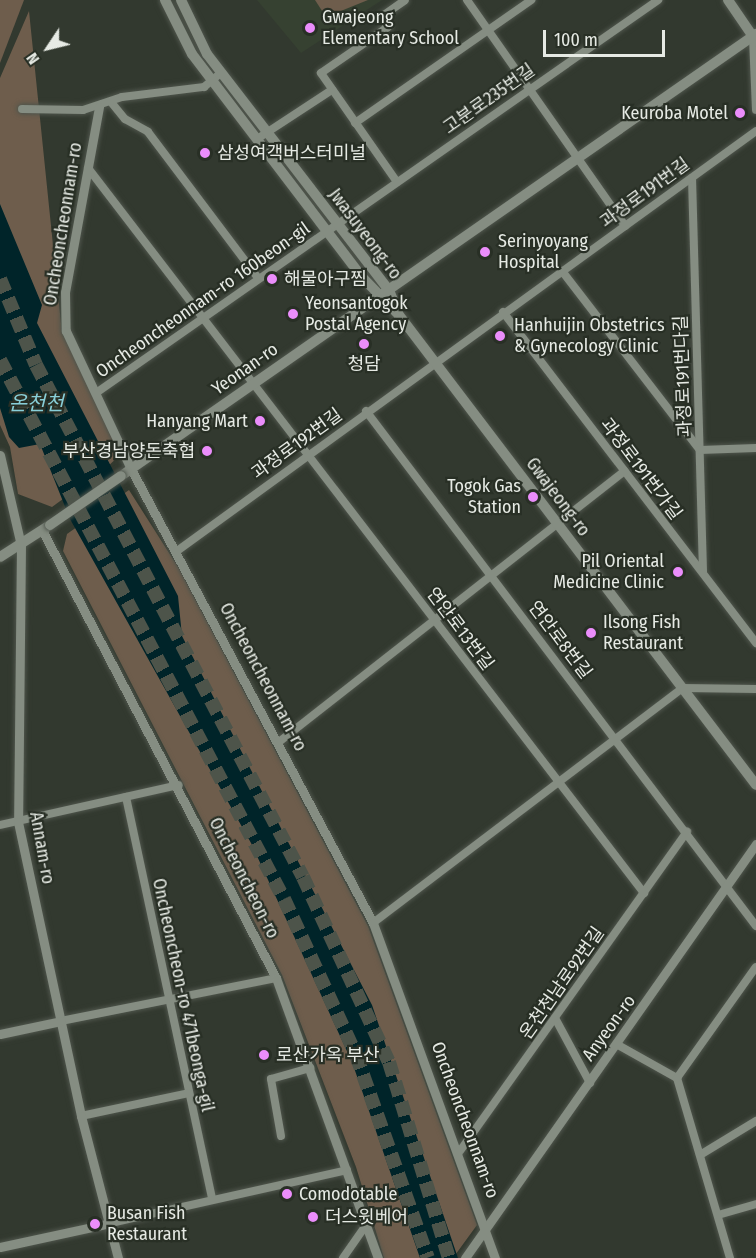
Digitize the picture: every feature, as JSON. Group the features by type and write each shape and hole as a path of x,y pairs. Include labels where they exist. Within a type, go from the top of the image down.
{"main road":[{"name":"Jwasuyeong-ro","path":"165,0 177,30 212,80 256,139 389,290 399,315"},
{"name":"Jwasuyeong-ro","path":"181,0 193,30 222,72 267,132 378,297 399,315"},
{"path":"378,297 755,37 728,0"},
{"name":"Yeonan-ro","path":"45,528 378,297"},
{"name":"Gwajeong-ro","path":"399,315 756,785"},
{"path":"0,557 45,528"}],"street":[{"path":"397,182 321,73 388,27 381,17 405,0"},
{"path":"467,0 625,226"},
{"path":"355,123 531,0"},
{"name":"고분로235번길","path":"332,227 657,0"},
{"path":"755,37 756,110"},
{"path":"22,109 99,107 111,102 204,87 222,72"},
{"path":"256,139 332,90"},
{"path":"111,102 125,118 148,132 258,278"},
{"name":"Oncheoncheonnam-ro","path":"99,107 64,312 66,331 131,469 279,742 373,923 460,1151 495,1258"},
{"name":"과정로191번길","path":"434,362 756,131"},
{"name":"연안로13번길","path":"88,168 644,893"},
{"name":"과정로191번다길","path":"692,178 703,574"},
{"name":"Oncheoncheonnam-ro 160beon-gil","path":"96,393 202,316 332,227"},
{"path":"562,271 700,450 756,448"},
{"name":"과정로191번가길","path":"503,312 756,643"},
{"name":"과정로192번길","path":"177,551 434,362"},
{"name":"연안로8번길","path":"366,411 687,831 756,926"},
{"path":"0,455 21,545"},
{"path":"279,742 624,471"},
{"name":"Oncheoncheon-ro","path":"45,528 179,785 276,978 378,1258"},
{"name":"Annam-ro","path":"21,545 18,822 81,1116 106,1224 118,1258"},
{"path":"373,923 558,780 683,688 756,689"},
{"path":"0,825 179,785"},
{"name":"Oncheoncheon-ro 471beonga-gil","path":"126,797 212,1199"},
{"name":"온천천남로92번길","path":"460,1151 687,831"},
{"name":"Anyeon-ro","path":"465,1258 730,888 756,844"},
{"path":"678,1078 756,967"},
{"path":"0,1034 276,978"},
{"path":"555,1018 590,1083"},
{"path":"618,1045 678,1078 730,1258"},
{"path":"280,1136 271,1079 310,1068"},
{"path":"81,1116 189,1093"},
{"path":"700,1155 756,1121"},
{"path":"0,1247 347,1170"},
{"path":"718,1215 756,1204"},
{"path":"343,1258 366,1225"}],"shaded area":[{"path":"0,0 24,0 0,63"},
{"name":"Gwajeong Elementary School","path":"257,0 382,0 301,53"},
{"path":"315,0 368,0 326,17"},
{"path":"29,11 62,333 123,452 104,470 0,257 0,78"},
{"path":"0,388 43,438 67,496 52,507 18,494 10,447 0,425"},
{"path":"129,490 178,567 368,926 477,1225 453,1258 384,1258 356,1167 282,975 63,551 67,534"}],"water":[{"name":"온천천","path":"0,204 42,305 37,323 178,596 182,636 372,1005 458,1258 420,1258 352,1062 251,843 70,519 40,444 19,448 9,437 0,408"}],"tunnel":[{"path":"0,279 36,365 303,877 389,1062 449,1258"},
{"path":"0,360 284,899 356,1055 428,1258"}],"place":[{"name":"Gwajeong Elementary School","path":"310,28"},
{"name":"Keuroba Motel","path":"740,113"},
{"name":"삼성여객버스터미널","path":"205,153"},
{"name":"Serinyoyang Hospital","path":"485,252"},
{"name":"해물아구찜","path":"272,279"},
{"name":"Yeonsantogok Postal Agency","path":"293,314"},
{"name":"Hanhuijin Obstetrics & Gynecology Clinic","path":"500,336"},
{"name":"청담","path":"364,344"},
{"name":"Hanyang Mart","path":"260,421"},
{"name":"부산경남양돈축협","path":"207,451"},
{"name":"Togok Gas Station","path":"533,497"},
{"name":"Pil Oriental Medicine Clinic","path":"678,572"},
{"name":"Ilsong Fish Restaurant","path":"591,633"},
{"name":"로산가옥 부산","path":"264,1055"},
{"name":"Comodotable","path":"287,1194"},
{"name":"더스윗베어","path":"313,1217"},
{"name":"Busan Fish Restaurant","path":"95,1224"}]}
